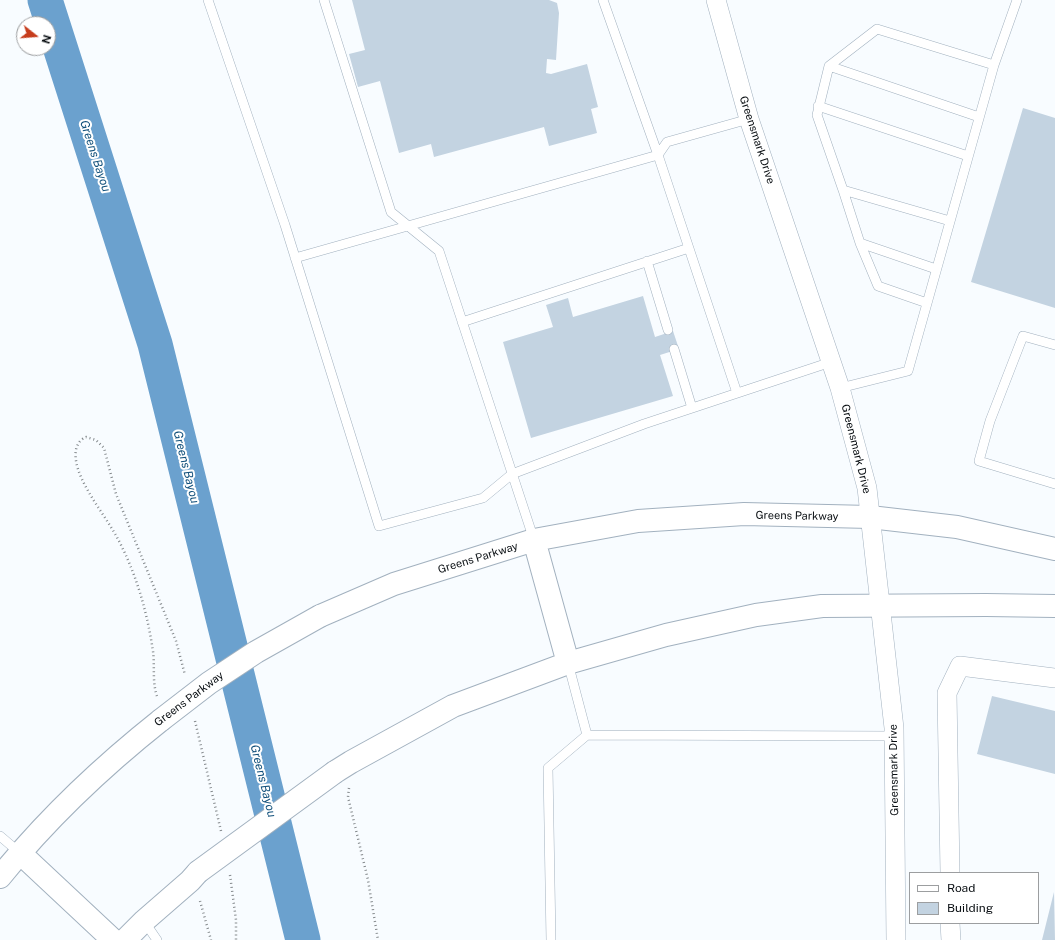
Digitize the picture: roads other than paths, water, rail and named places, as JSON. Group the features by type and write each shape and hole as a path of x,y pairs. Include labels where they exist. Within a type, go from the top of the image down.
{"street":[{"name":"Greensmark Drive","path":"716,0 749,118 840,388 867,488 894,736 896,940"},
{"name":"Greens Parkway","path":"0,877 61,809 139,738 209,683 235,665 320,616 394,584 534,540 638,521 744,514 870,517 957,527 1055,549"},
{"path":"534,540 568,663"},
{"path":"126,940 144,921 194,876 343,767 453,706 568,663 666,635 756,615 822,606 1055,606"},
{"path":"950,872 947,693 960,666 1055,678"},
{"path":"20,853 113,940"},
{"path":"950,924 951,940"}],"lane":[{"path":"208,0 295,258 379,526 483,498 512,474 644,424 831,362"},
{"path":"324,0 392,212 439,251 534,540"},
{"path":"603,0 658,155 737,393"},
{"path":"840,388 908,371 994,65 1017,0"},
{"path":"927,303 878,286 860,243 817,115 829,66 876,29 994,65"},
{"path":"829,66 979,117"},
{"path":"818,106 968,156"},
{"path":"295,258 658,155 667,142 749,118"},
{"path":"843,190 950,221"},
{"path":"860,243 936,269"},
{"path":"462,322 689,248"},
{"path":"648,261 668,330"},
{"path":"1055,345 1023,336 990,421 979,461 1055,484"},
{"path":"674,349 692,408"},
{"path":"568,663 587,735"},
{"path":"551,940 548,768 587,735 894,736"},
{"path":"0,836 20,853"},
{"path":"144,921 157,940"}],"waterway":[{"name":"Greens Bayou","path":"45,0 155,344 303,940"}]}
